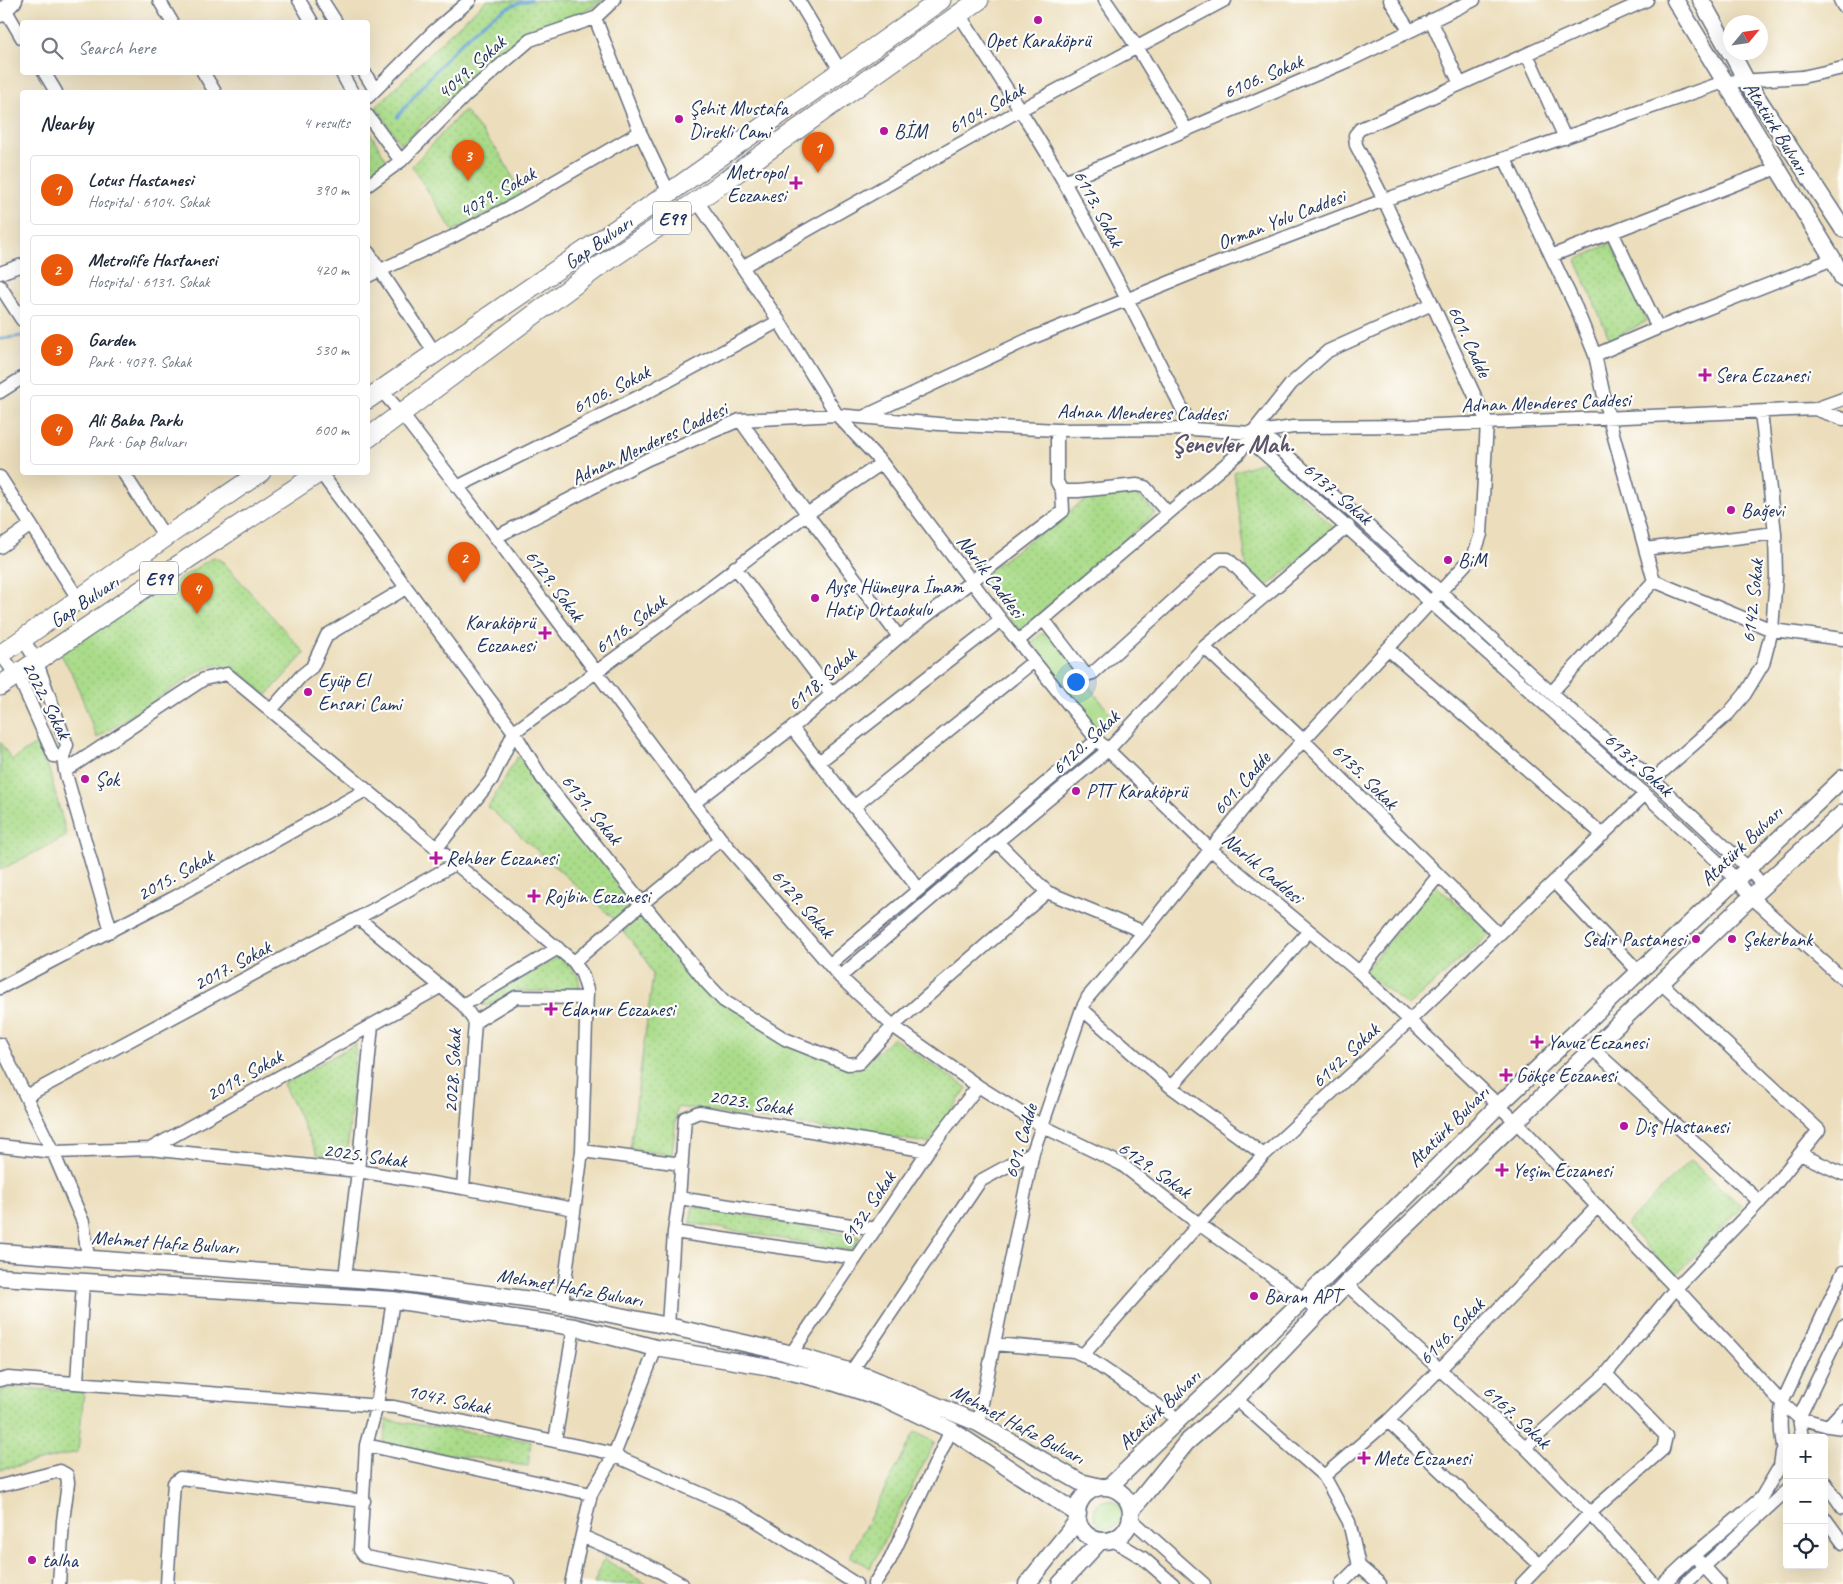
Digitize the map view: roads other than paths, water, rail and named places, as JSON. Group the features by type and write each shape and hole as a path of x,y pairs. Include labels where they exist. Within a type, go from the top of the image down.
{"highway":[{"name":"Gap Bulvarı","path":"374,394 669,193 942,0"},
{"name":"Gap Bulvarı","path":"370,436 597,268 697,201 979,0"},
{"name":"Gap Bulvarı","path":"1,654 165,537 258,475"},
{"name":"Gap Bulvarı","path":"0,686 36,660 315,475"}],"main road":[{"name":"Atatürk Bulvarı","path":"1675,0 1843,278"},
{"name":"Atatürk Bulvarı","path":"1701,0 1723,38"},
{"name":"Atatürk Bulvarı","path":"1735,60 1747,82 1843,229"},
{"name":"Atatürk Bulvarı","path":"1105,1487 1304,1299 1499,1105 1843,778"},
{"path":"1060,1584 1106,1540 1124,1532 1131,1515 1186,1443 1236,1399 1346,1284 1757,892 1843,813"},
{"name":"Mehmet Hafız Bulvarı","path":"0,1252 88,1257 397,1282 562,1304 668,1326 791,1354 876,1380 978,1423 1080,1482 1105,1487"},
{"name":"Mehmet Hafız Bulvarı","path":"0,1277 393,1300 574,1327 656,1348 771,1367 829,1381 888,1400 951,1430 1078,1517"},
{"path":"1027,1584 1078,1517 1082,1499 1087,1494 1105,1487 1117,1490 1129,1503 1131,1515"},
{"path":"1078,1517 1088,1536 1106,1540"}],"street":[{"path":"159,0 171,20"},
{"path":"299,0 311,20"},
{"path":"322,0 335,20"},
{"path":"371,94 433,32 470,0"},
{"name":"4049. Sokak","path":"370,184 402,161 466,95 530,40 595,18 614,0"},
{"path":"798,0 841,72"},
{"path":"1105,0 1137,47 1186,129"},
{"name":"6104. Sokak","path":"742,267 1020,110 1225,0"},
{"path":"1390,0 1409,30"},
{"name":"6106. Sokak","path":"1064,182 1350,60 1474,0"},
{"path":"1431,20 1460,84 1647,0"},
{"path":"1840,0 1843,6"},
{"path":"6,8 20,34"},
{"name":"6113. Sokak","path":"959,14 1064,182 1154,352 1192,429"},
{"path":"595,18 640,132 669,193"},
{"path":"1526,54 1565,138"},
{"name":"Orman Yolu Caddesi","path":"862,417 1027,340 1200,270 1384,200 1724,82 1802,77 1843,68"},
{"path":"46,75 55,90"},
{"path":"204,75 214,90"},
{"path":"343,75 351,90"},
{"path":"365,75 370,90"},
{"name":"601. Cadde","path":"978,1423 1033,1152 1088,996 1144,932 1264,783 1474,555 1481,534 1486,422 1384,200 1356,145 1355,135 1360,129 1460,84"},
{"path":"370,119 402,161"},
{"name":"4079. Sokak","path":"370,275 452,237 516,204 640,132"},
{"path":"1505,159 1576,308 1595,355 1609,419 1654,582"},
{"path":"1551,256 1777,168"},
{"name":"Narlık Caddesi","path":"697,201 779,321 837,415 882,463 1001,620 1096,740 1210,849 1359,972 1499,1105 1676,1288 1782,1403 1800,1418"},
{"path":"1612,232 1658,328"},
{"path":"370,255 435,353"},
{"path":"1595,355 1833,259"},
{"path":"0,273 20,267"},
{"path":"0,286 20,317"},
{"path":"1018,641 1239,453 1252,433 1291,384 1328,351 1432,304"},
{"name":"6106. Sokak","path":"457,487 648,392 779,321"},
{"path":"0,392 20,379"},
{"name":"6129. Sokak","path":"374,394 401,413 721,839 840,977 893,1026 978,1086 1042,1126 1121,1164 1199,1224 1304,1299 1318,1312"},
{"path":"1814,409 1843,399"},
{"path":"1814,409 1843,419"},
{"name":"Adnan Menderes Caddesi","path":"496,537 648,460 740,420 837,415 939,424 1057,430 1192,429 1252,433 1293,427 1413,426 1814,409"},
{"name":"6142. Sokak","path":"1653,780 1728,714 1745,694 1763,664 1772,630 1776,576 1775,533 1761,412"},
{"path":"740,420 898,637"},
{"path":"1057,430 1057,482 1062,491 1137,485 1145,487 1168,513"},
{"name":"6137. Sokak","path":"1252,433 1257,447 1348,526 1645,794 1742,874"},
{"name":"6137. Sokak","path":"1252,433 1266,437 1551,693 1653,780 1757,892 1843,979"},
{"name":"6116. Sokak","path":"436,849 492,779 514,732 807,514 882,463"},
{"path":"125,475 165,537"},
{"name":"6131. Sokak","path":"322,475 514,732 542,778 706,982 724,1001 785,1039 848,1064 859,1063 893,1026 1047,892"},
{"path":"0,477 79,600"},
{"name":"6118. Sokak","path":"694,803 792,728 898,637 1063,511 1062,491"},
{"path":"0,547 30,525"},
{"name":"6120. Sokak","path":"840,977 997,842 1108,750 1204,648 1264,595 1348,526"},
{"path":"1645,549 1775,533"},
{"path":"1044,620 1086,675 1093,673 1219,559 1228,559 1264,595"},
{"path":"735,567 832,694"},
{"path":"1654,582 1772,630 1843,638"},
{"path":"1551,693 1654,582"},
{"path":"271,710 301,676 312,668 327,635 406,588"},
{"path":"820,762 1001,620"},
{"path":"23,639 36,660 67,745 63,757"},
{"name":"6135. Sokak","path":"1204,648 1303,740 1498,934"},
{"path":"1388,649 1603,835"},
{"name":"2022. Sokak","path":"1,654 22,684 54,756 63,757 65,771 111,931"},
{"path":"855,806 1034,661"},
{"path":"65,771 204,679 227,674 574,962 582,974 587,990 582,1151 562,1304"},
{"path":"792,728 918,888"},
{"path":"830,964 1096,740"},
{"name":"2015. Sokak","path":"0,988 177,896 366,790"},
{"name":"6142. Sokak","path":"1083,1355 1199,1224 1264,1156 1645,794"},
{"path":"574,962 642,903 721,839"},
{"path":"997,842 1047,892 1144,932"},
{"name":"2017. Sokak","path":"26,1096 455,864"},
{"path":"1359,972 1439,875"},
{"path":"1554,882 1639,972"},
{"name":"2028. Sokak","path":"358,918 463,1005 475,1022 462,1188"},
{"path":"1171,1087 1309,931"},
{"path":"463,1005 558,948"},
{"path":"1525,1447 1606,1374 1676,1288 1760,1202 1820,1130 1661,983"},
{"name":"2019. Sokak","path":"0,1146 53,1152 150,1149 440,987"},
{"path":"475,1022 516,998 586,998"},
{"path":"1082,1009 1171,1087 1264,1156"},
{"path":"345,1277 358,1171 372,1025"},
{"path":"0,1044 53,1152 83,1222 88,1257"},
{"path":"1593,1048 1760,1202"},
{"name":"6132. Sokak","path":"791,1354 928,1151 978,1086"},
{"name":"2023. Sokak","path":"668,1326 674,1232 679,1198 685,1118 699,1112 928,1151"},
{"name":"2025. Sokak","path":"150,1149 358,1171 462,1188 574,1210"},
{"path":"582,1151 682,1164"},
{"path":"851,1372 980,1181 1033,1152"},
{"path":"1800,1154 1843,1174"},
{"path":"679,1198 876,1229"},
{"name":"6146. Sokak","path":"1324,1476 1388,1421 1440,1370 1598,1206"},
{"path":"674,1232 856,1258"},
{"path":"1783,1450 1779,1425 1782,1403 1843,1272"},
{"path":"77,1382 83,1282"},
{"name":"6167. Sokak","path":"1346,1284 1525,1447 1590,1513 1654,1584"},
{"path":"393,1300 377,1405 366,1445 360,1550 365,1557 508,1584"},
{"path":"1802,1434 1800,1418 1839,1346 1843,1326"},
{"path":"555,1441 574,1327"},
{"path":"994,1344 1074,1351 1083,1355 1178,1419"},
{"path":"571,1584 591,1494 614,1455 656,1348"},
{"path":"1522,1584 1590,1513 1663,1449 1666,1436 1606,1374"},
{"name":"1047. Sokak","path":"0,1380 8,1378 77,1382 394,1407 606,1452 741,1511 856,1584"},
{"path":"1236,1399 1324,1476 1349,1522 1359,1566 1380,1584"},
{"path":"1828,1426 1843,1410"},
{"path":"1800,1418 1843,1428"},
{"path":"1388,1421 1540,1566"},
{"path":"874,1584 890,1560 951,1430"},
{"path":"366,1445 591,1494"},
{"path":"1663,1584 1761,1498 1780,1466 1782,1447"},
{"path":"0,1486 60,1471 67,1475 68,1483 63,1522 59,1584"},
{"path":"167,1584 174,1483 180,1478 364,1501"},
{"path":"1828,1487 1843,1508"},
{"path":"1685,1584 1783,1494"},
{"path":"1131,1515 1204,1584"},
{"path":"1828,1522 1843,1543"},
{"path":"582,1536 646,1564 682,1584"},
{"path":"1106,1540 1143,1558 1173,1584"},
{"path":"1694,1555 1720,1584"},
{"path":"1341,1584 1359,1566"}],"waterway":[{"path":"397,117 456,47 474,31 493,16 512,6 531,0"},
{"path":"0,339 20,336"}],"place":[{"name":"Opet Karaköprü","path":"1038,20"},
{"name":"Şehit Mustafa Direkli Cami","path":"679,119"},
{"name":"BİM","path":"884,131"},
{"name":"Lotus Hastanesi","path":"818,173"},
{"name":"Garden","path":"468,181"},
{"name":"Metropol Eczanesi","path":"796,183"},
{"name":"Sera Eczanesi","path":"1705,375"},
{"name":"Bağevi","path":"1731,510"},
{"name":"BiM","path":"1448,560"},
{"name":"Metrolife Hastanesi","path":"464,583"},
{"name":"Ayşe Hümeyra İmam Hatip Ortaokulu","path":"815,598"},
{"name":"Ali Baba Parkı","path":"197,614"},
{"name":"Karaköprü Eczanesi","path":"545,633"},
{"name":"Eyüp El Ensari Cami","path":"308,692"},
{"name":"Şok","path":"85,779"},
{"name":"PTT Karaköprü","path":"1076,791"},
{"name":"Rehber Eczanesi","path":"436,858"},
{"name":"Rojbin Eczanesi","path":"534,896"},
{"name":"Sedir Pastanesi","path":"1696,939"},
{"name":"Şekerbank","path":"1732,939"},
{"name":"Edanur Eczanesi","path":"551,1009"},
{"name":"Yavuz Eczanesi","path":"1537,1042"},
{"name":"Gökçe Eczanesi","path":"1506,1075"},
{"name":"Diş Hastanesi","path":"1624,1126"},
{"name":"Yeşim Eczanesi","path":"1502,1170"},
{"name":"Baran APT","path":"1254,1296"},
{"name":"Mete Eczanesi","path":"1364,1458"},
{"name":"talha","path":"32,1560"}],"district":[{"name":"Şenevler Mah.","path":"1233,443"}]}
